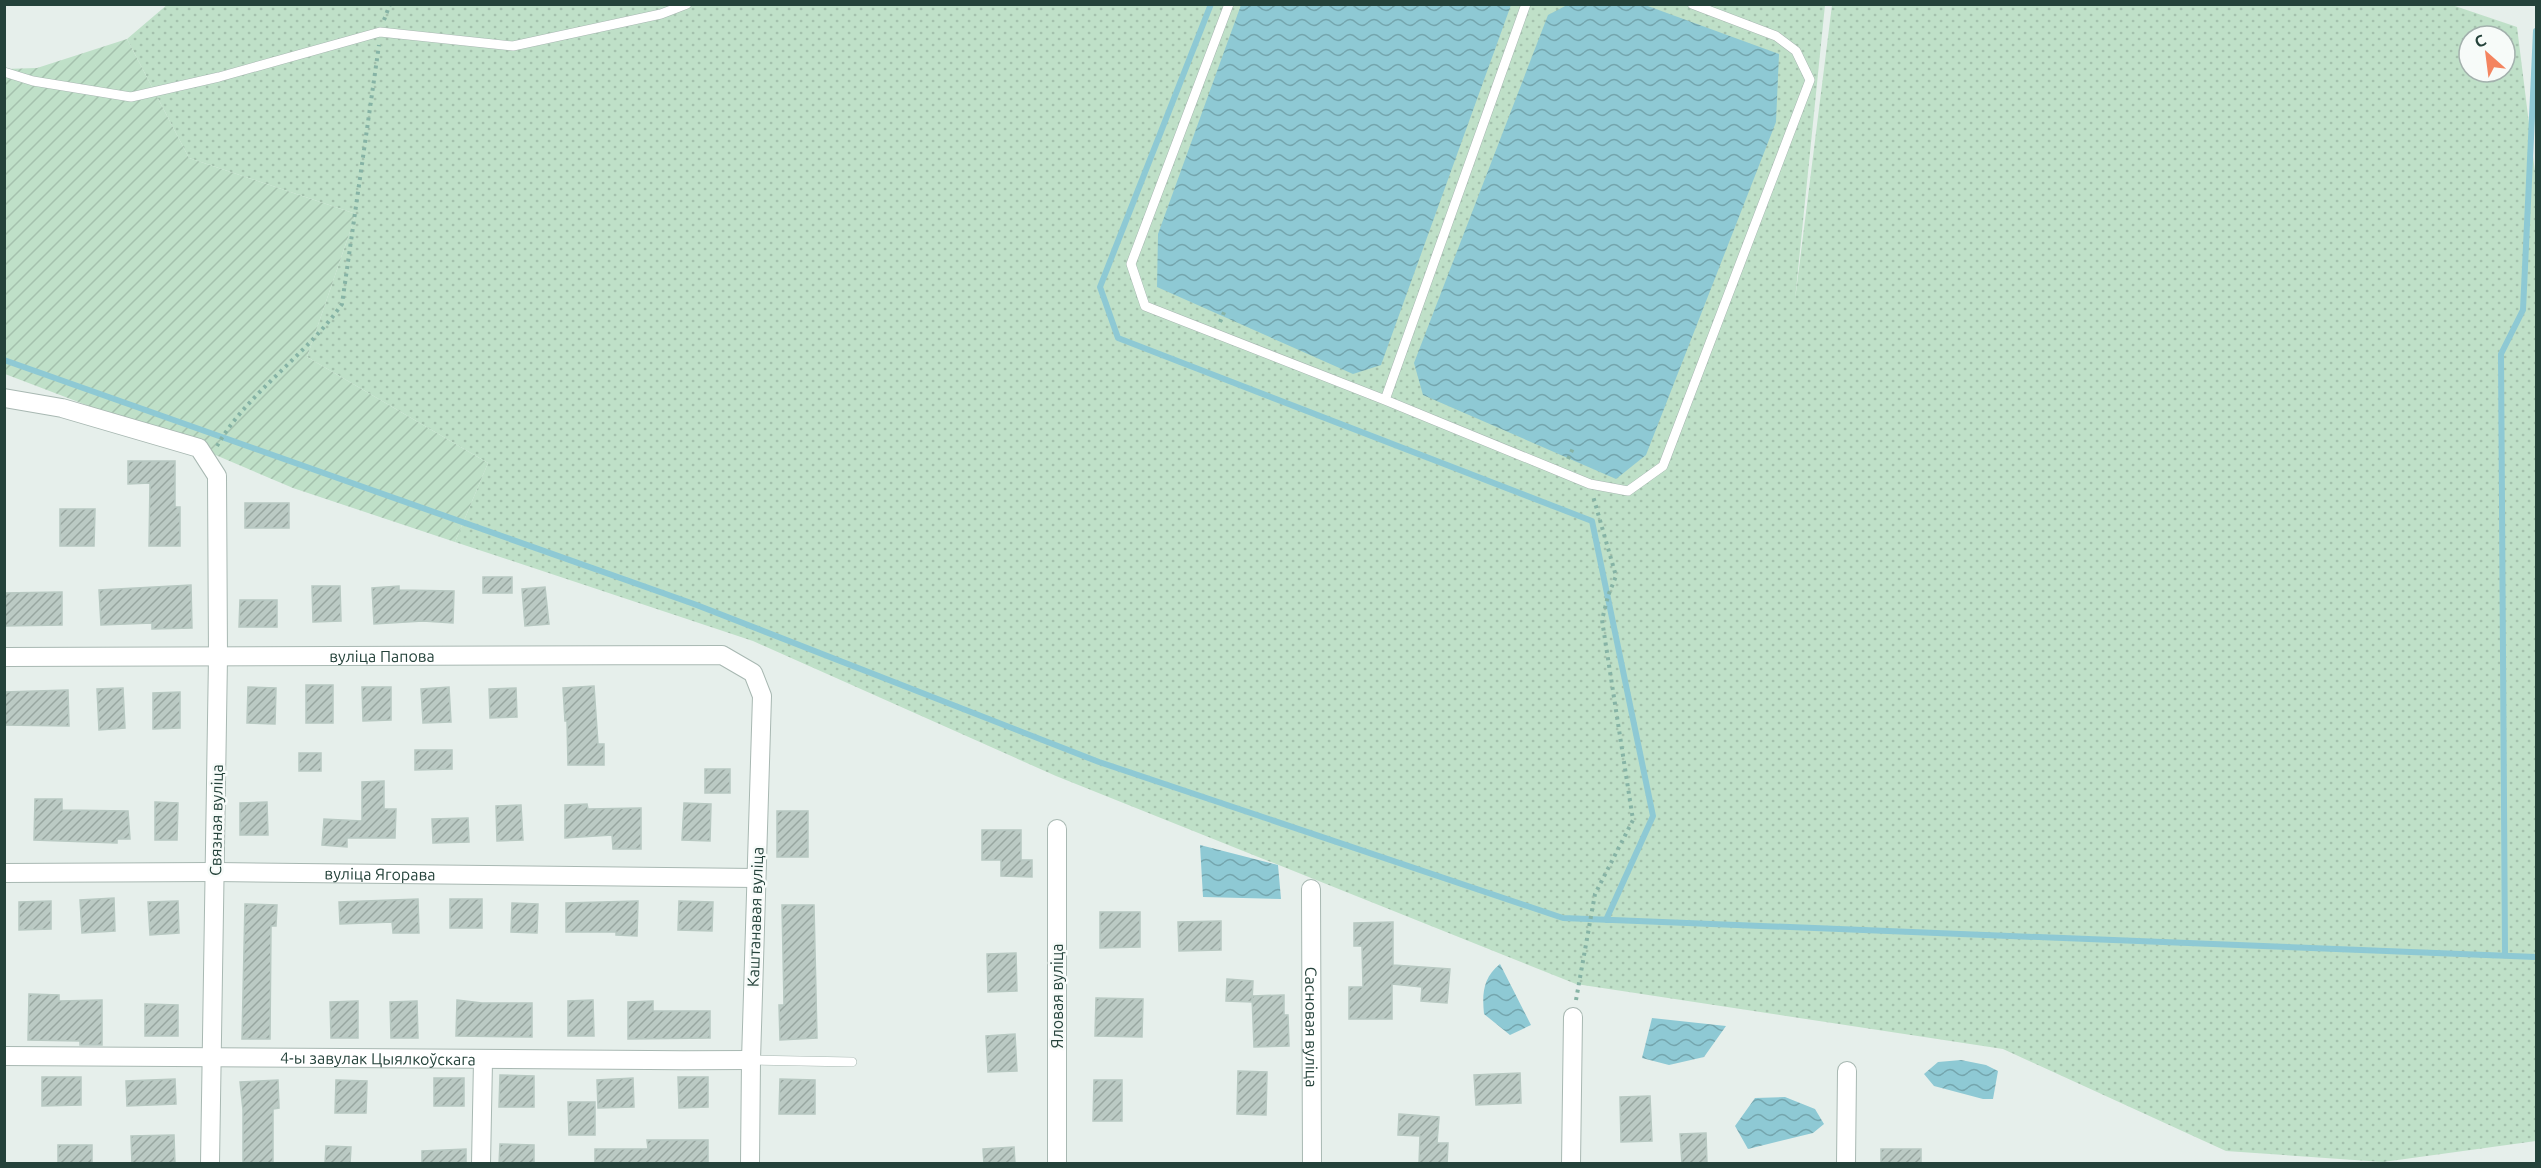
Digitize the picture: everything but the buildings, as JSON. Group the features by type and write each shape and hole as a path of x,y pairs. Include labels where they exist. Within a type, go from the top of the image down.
{"street":[{"name":"Связная вуліца","path":"4,398 62,408 199,448 217,476 218,657 210,1164"},
{"name":"вуліца Папова","path":"4,657 722,655 753,673"},
{"name":"Каштанавая вуліца","path":"750,1164 762,696 753,673"},
{"name":"Яловая вуліца","path":"1057,829 1057,1164"},
{"name":"вуліца Ягорава","path":"4,873 215,872 756,878"},
{"name":"Сасновая вуліца","path":"1311,889 1312,1164"},
{"path":"1571,1164 1573,1017"},
{"name":"4-ы завулак Цыялкоўскага","path":"4,1056 211,1056 483,1061 751,1060"},
{"path":"481,1164 483,1061"},
{"path":"1846,1164 1847,1071"}],"lane":[{"path":"4,72 33,81 131,98 219,77 380,32 513,46 661,14 687,4"},
{"path":"1229,4 1131,264 1145,306 1385,400 1590,484 1628,491 1663,466 1810,80 1796,51 1776,36 1692,4"},
{"path":"1385,400 1526,4"},
{"path":"751,1060 852,1062"}],"path":[{"path":"218,445 227,429 325,328 342,304 376,80 380,32 390,4"},
{"path":"1218,325 1225,310"},
{"path":"1568,459 1574,446"},
{"path":"1573,1017 1595,894 1633,820 1602,620 1616,576 1590,484"}],"green space":[{"path":"168,4 1825,5 1795,300 1832,5 2449,4 2508,24 2457,24 2457,84 2517,84 2517,27 2536,180 2536,1141 2383,1162 2226,1151 2003,1049 1576,984 1056,776 753,641 455,542 488,463 307,357 356,214 189,158 127,39"},
{"path":"127,39 189,158 356,214 307,357 488,463 455,542 293,488 199,448 5,374 4,69 37,68"}],"water":[{"path":"1569,4 1645,5 1779,54 1776,122 1646,455 1616,479 1423,395 1414,363 1548,15"},
{"path":"1241,5 1511,5 1381,365 1353,374 1157,287 1158,234"},
{"path":"1200,845 1278,865 1281,899 1203,897"},
{"path":"1500,964 1531,1025 1510,1035 1484,1014 1485,986 1494,969"},
{"path":"1652,1018 1726,1026 1704,1057 1669,1065 1642,1058"},
{"path":"1961,1060 1986,1065 1998,1071 1993,1099 1983,1099 1934,1086 1924,1074 1938,1062"},
{"path":"1785,1097 1815,1109 1824,1124 1813,1133 1748,1149 1735,1126 1755,1098"}],"waterway":[{"path":"1211,4 1100,287 1118,338 1592,521 1653,816 1606,920"},
{"path":"2505,954 2501,354 2523,310 2536,31"},
{"path":"4,360 694,604 1099,762 1563,918 2536,957"}]}
